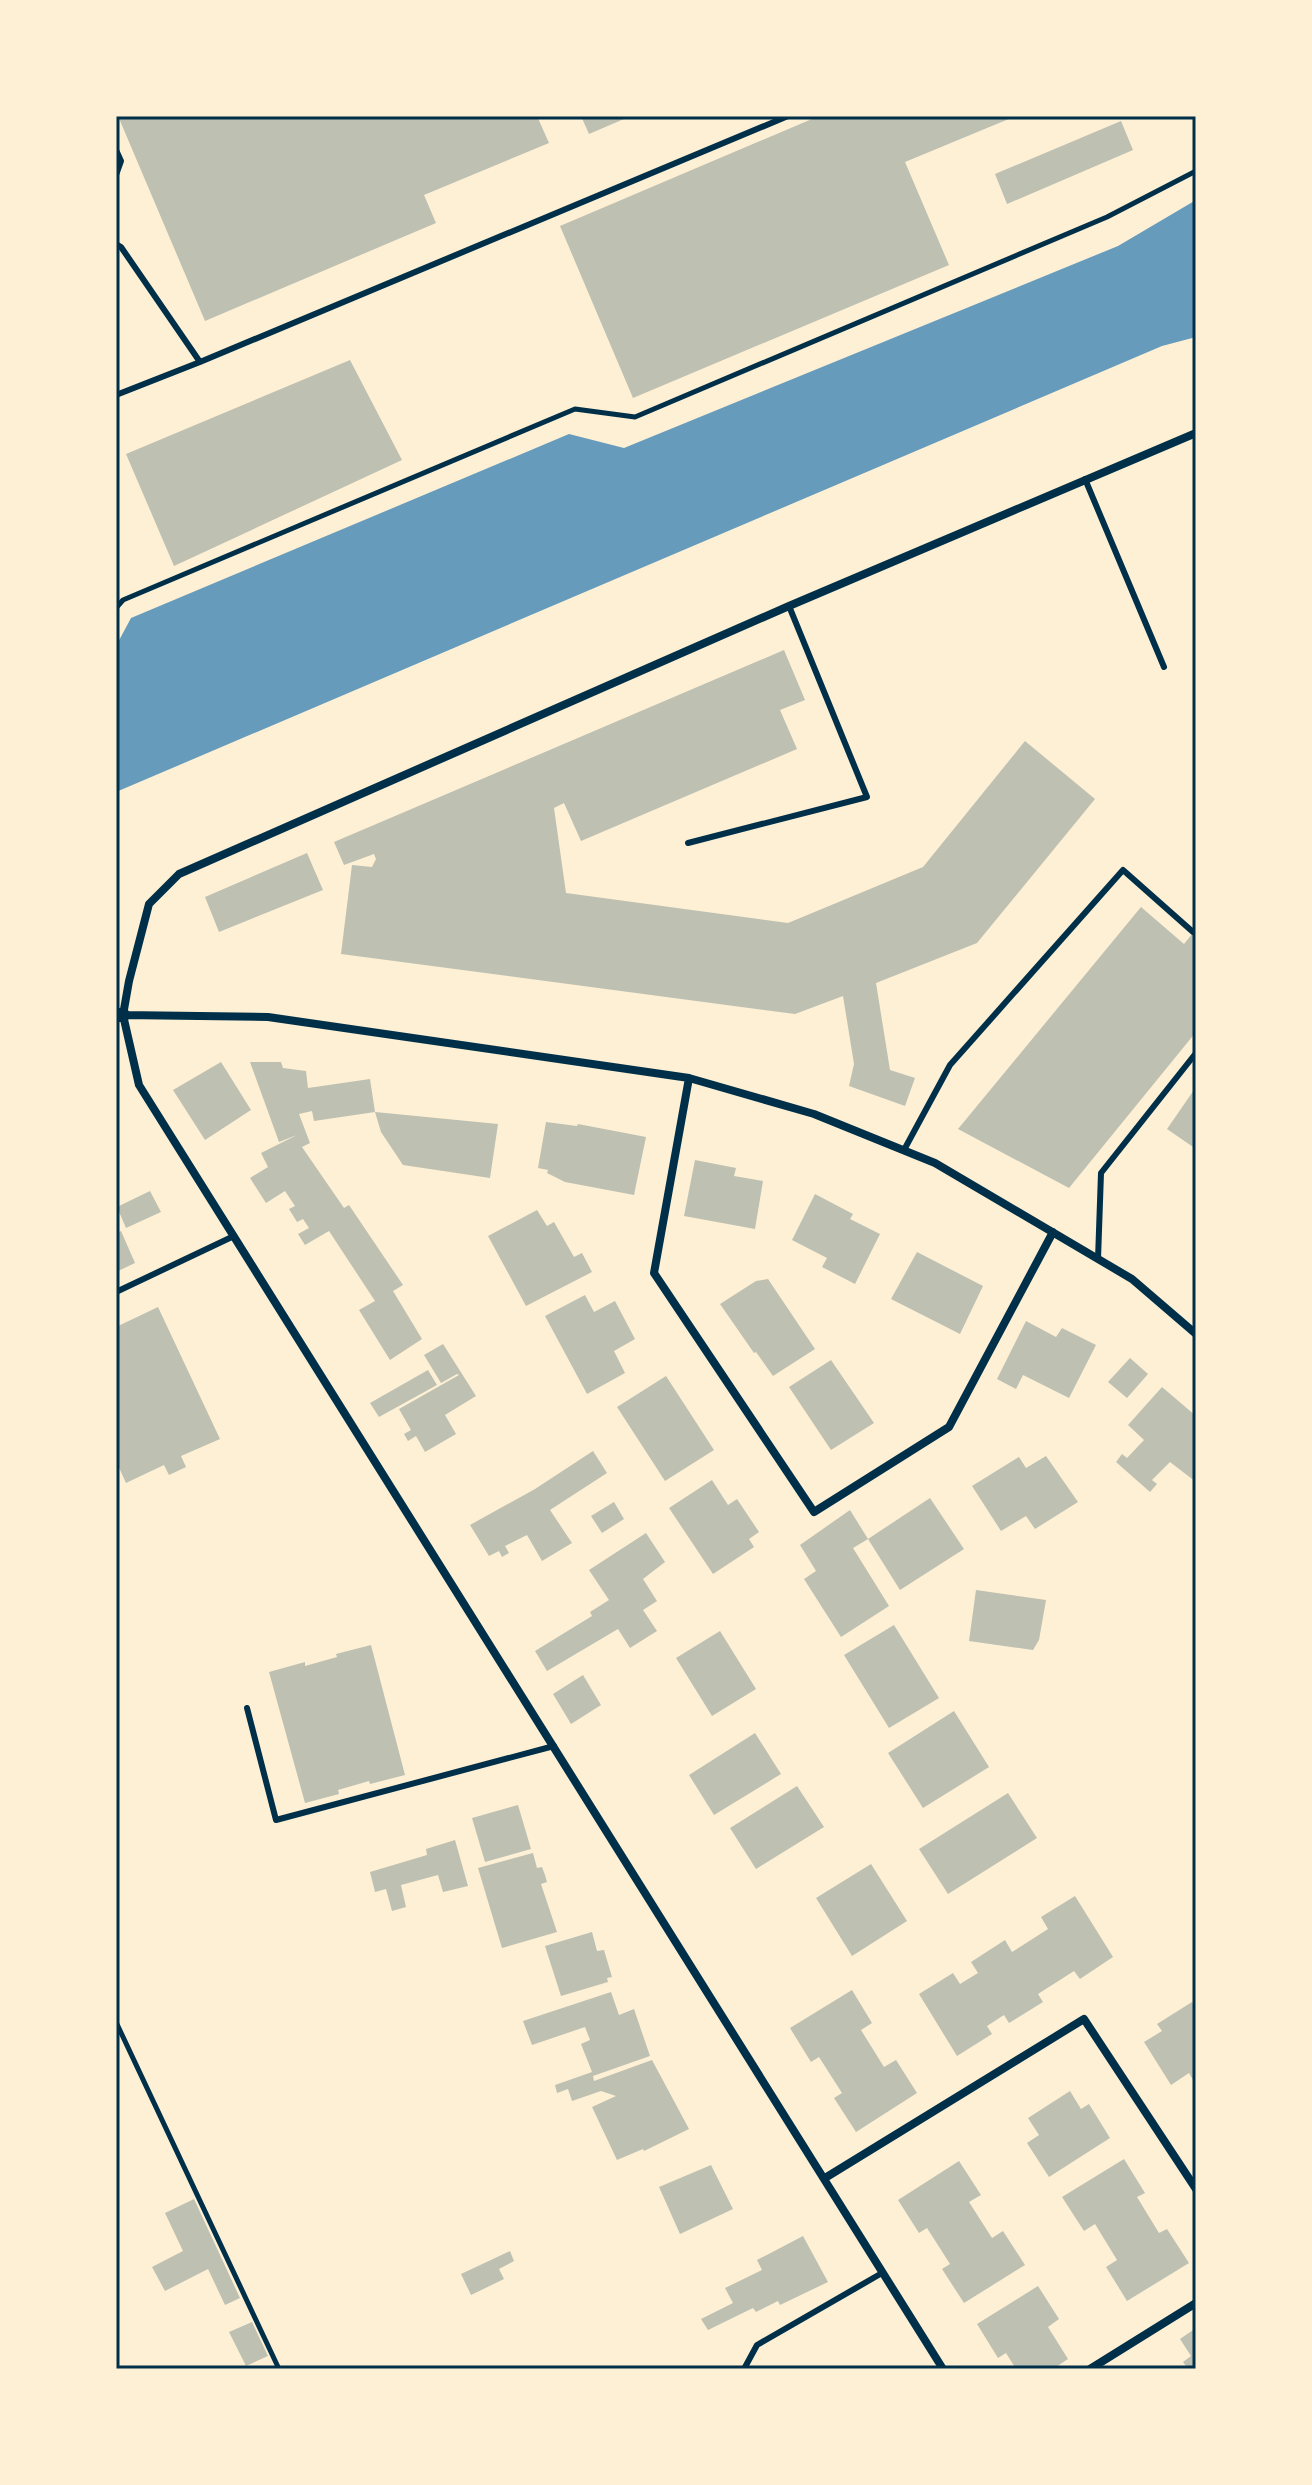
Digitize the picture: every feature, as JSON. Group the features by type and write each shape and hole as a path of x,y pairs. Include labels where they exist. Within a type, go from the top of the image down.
{"street":[{"path":"943,2369 139,1085 120,1015 149,904 179,874 789,606 1196,433"},
{"path":"120,1015 268,1017 689,1078 814,1114 935,1163 1132,1279 1196,1334"},
{"path":"689,1078 654,1273 814,1512 949,1427 1053,1232"},
{"path":"825,2178 1084,2019 1196,2189"},
{"path":"1090,2369 1196,2303"}],"lane":[{"path":"116,395 788,116"},
{"path":"116,150 121,161 116,175"},
{"path":"116,244 200,362"},
{"path":"1085,479 1164,667"},
{"path":"688,843 867,797 789,606"},
{"path":"904,1150 950,1065 1123,870 1193,932"},
{"path":"1098,1259 1101,1173 1196,1053"},
{"path":"116,1292 234,1236"},
{"path":"247,1708 276,1820 554,1746"},
{"path":"744,2369 757,2345 882,2273"}],"path":[{"path":"116,608 123,600 575,409 635,417 1107,217 1196,171"},
{"path":"116,2022 279,2369"}],"water":[{"path":"1196,200 1196,337 1162,346 116,792 116,646 131,618 569,434 624,448 1118,246"}],"building":[{"path":"118,116 537,116 549,143 424,195 436,223 205,321"},
{"path":"581,116 631,116 589,134"},
{"path":"819,116 1016,116 905,162 949,265 633,398 560,226"},
{"path":"1121,121 1133,150 1007,204 995,174"},
{"path":"350,360 402,460 174,566 126,454"},
{"path":"784,650 805,700 780,710 797,749 581,841 564,803 554,808 566,893 788,923 923,867 1025,741 1095,799 977,943 876,983 890,1070 915,1078 905,1106 849,1086 854,1064 843,996 795,1014 341,954 352,865 372,867 376,859 374,854 344,865 334,842"},
{"path":"307,853 323,890 219,932 205,897"},
{"path":"1141,907 1184,944 1196,929 1196,1032 1069,1188 958,1129"},
{"path":"221,1062 251,1110 205,1140 173,1090"},
{"path":"250,1062 281,1062 283,1068 306,1071 308,1088 370,1079 375,1112 314,1121 312,1111 299,1114 310,1143 302,1147 344,1208 349,1205 403,1285 393,1291 422,1339 390,1360 359,1310 375,1301 329,1231 305,1245 298,1234 309,1228 303,1219 297,1222 289,1209 295,1206 285,1191 266,1203 250,1178 268,1167 261,1153 297,1135 279,1142"},
{"path":"1196,1087 1196,1149 1167,1129"},
{"path":"375,1112 498,1124 490,1178 403,1165 381,1132"},
{"path":"546,1122 578,1124 646,1137 634,1195 565,1182 547,1173 548,1170 538,1168"},
{"path":"695,1160 736,1168 734,1176 763,1181 755,1229 684,1216"},
{"path":"150,1191 161,1212 126,1228 117,1207"},
{"path":"815,1194 853,1214 850,1219 880,1234 855,1284 822,1267 827,1258 792,1240"},
{"path":"537,1210 547,1226 554,1222 574,1257 582,1253 592,1272 526,1306 488,1236"},
{"path":"121,1231 135,1263 116,1272 116,1233"},
{"path":"917,1252 983,1286 960,1334 891,1299"},
{"path":"768,1279 815,1349 773,1376 720,1304 756,1281"},
{"path":"585,1295 594,1312 615,1301 635,1339 614,1351 625,1373 587,1394 545,1316"},
{"path":"158,1307 220,1439 181,1456 186,1467 169,1475 164,1465 126,1483 116,1461 116,1327"},
{"path":"1026,1321 1056,1337 1062,1328 1096,1345 1069,1398 1023,1375 1016,1389 997,1379"},
{"path":"443,1344 476,1396 445,1415 456,1434 425,1452 416,1436 408,1441 404,1434 411,1430 399,1409 459,1375 441,1383 424,1355"},
{"path":"1130,1358 1148,1374 1127,1398 1108,1382"},
{"path":"831,1360 874,1423 831,1450 789,1387"},
{"path":"428,1370 437,1385 379,1417 370,1403"},
{"path":"666,1376 714,1450 665,1481 617,1407"},
{"path":"1162,1387 1196,1416 1196,1482 1170,1462 1152,1480 1157,1484 1150,1492 1116,1462 1122,1454 1127,1458 1144,1440 1128,1425"},
{"path":"593,1451 607,1473 550,1510 572,1543 542,1561 527,1535 505,1546 509,1553 502,1557 499,1551 489,1556 470,1525 535,1489"},
{"path":"1046,1456 1078,1502 1035,1529 1026,1516 1001,1531 972,1486 1019,1457 1026,1468"},
{"path":"712,1480 728,1505 737,1499 759,1532 749,1539 754,1547 713,1574 669,1508"},
{"path":"930,1498 964,1549 900,1590 868,1539"},
{"path":"614,1502 624,1519 602,1533 591,1516"},
{"path":"850,1510 868,1539 853,1548 889,1606 841,1637 804,1579 816,1571 800,1545"},
{"path":"646,1533 665,1562 643,1579 657,1601 643,1610 657,1631 630,1648 618,1629 547,1671 535,1651 592,1616 590,1612 609,1600 589,1570"},
{"path":"976,1590 1046,1600 1039,1640 1033,1650 969,1641"},
{"path":"894,1625 939,1698 889,1728 844,1655"},
{"path":"720,1631 756,1689 712,1716 676,1658"},
{"path":"371,1645 405,1775 370,1784 369,1781 338,1790 339,1794 305,1803 269,1672 305,1662 305,1666"},
{"path":"583,1675 601,1705 571,1724 553,1694"},
{"path":"954,1711 989,1767 923,1808 888,1753"},
{"path":"755,1733 781,1774 714,1815 689,1775"},
{"path":"797,1786 824,1827 756,1869 730,1828"},
{"path":"1008,1793 1037,1838 948,1894 919,1849"},
{"path":"518,1805 531,1849 485,1862 472,1818"},
{"path":"455,1840 468,1886 443,1892 438,1875 401,1885 406,1907 392,1911 386,1889 375,1892 370,1872 427,1855 426,1849"},
{"path":"533,1853 537,1868 542,1867 545,1875 547,1882 541,1884 557,1932 502,1948 478,1868"},
{"path":"871,1864 907,1921 852,1956 816,1898"},
{"path":"1075,1896 1113,1957 1080,1979 1074,1971 1038,1994 1043,2002 1009,2023 1004,2015 987,2026 992,2034 957,2056 919,1994 953,1973 960,1984 978,1973 971,1962 1005,1940 1012,1952 1048,1929 1041,1917"},
{"path":"592,1932 597,1951 604,1950 612,1977 607,1978 608,1982 561,1996 545,1946"},
{"path":"852,1990 872,2023 861,2030 884,2067 896,2060 917,2093 856,2132 834,2098 842,2093 819,2057 811,2062 790,2028"},
{"path":"611,1992 619,2015 634,2009 650,2056 593,2076 594,2081 652,2060 689,2129 644,2151 617,2160 592,2107 616,2096 601,2091 572,2101 568,2089 557,2093 555,2085 592,2072 581,2044 590,2040 585,2027 532,2045 523,2021"},
{"path":"1192,2002 1196,2009 1196,2085 1189,2073 1171,2085 1144,2042 1162,2031 1157,2024"},
{"path":"1070,2091 1081,2109 1089,2104 1110,2138 1049,2177 1027,2143 1039,2135 1028,2118"},
{"path":"1124,2159 1145,2193 1137,2197 1159,2233 1167,2229 1189,2263 1127,2301 1106,2267 1117,2260 1095,2224 1084,2231 1062,2197"},
{"path":"959,2161 981,2195 969,2202 992,2238 1003,2231 1025,2265 964,2303 942,2269 950,2264 927,2228 919,2233 898,2200"},
{"path":"711,2165 733,2209 680,2234 659,2187"},
{"path":"194,2199 240,2298 225,2305 208,2269 165,2291 152,2267 183,2251 165,2213"},
{"path":"803,2236 828,2282 780,2305 778,2301 756,2312 753,2308 708,2330 701,2319 733,2303 725,2288 762,2270 757,2260"},
{"path":"510,2251 514,2261 499,2269 504,2279 471,2295 461,2274"},
{"path":"1038,2286 1059,2319 1048,2327 1068,2359 1053,2369 1016,2369 1006,2353 998,2358 977,2324"},
{"path":"252,2322 268,2356 246,2366 229,2332"},
{"path":"1196,2328 1196,2369 1188,2369 1183,2362 1191,2356 1180,2339"}]}
